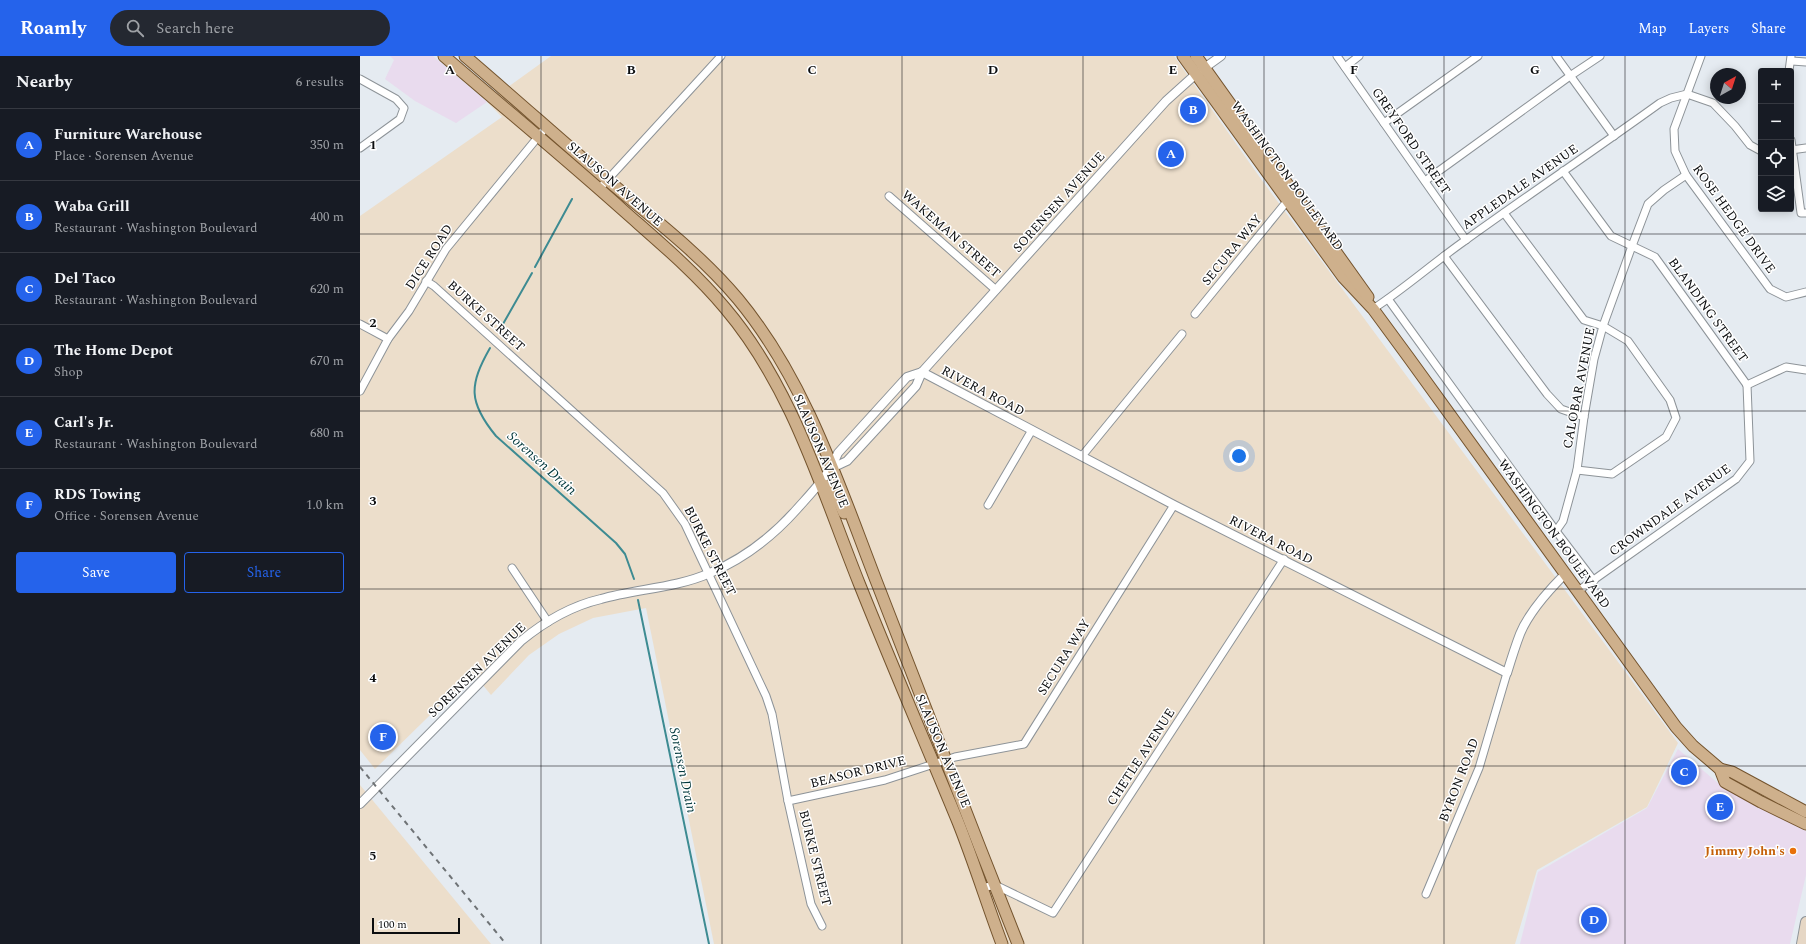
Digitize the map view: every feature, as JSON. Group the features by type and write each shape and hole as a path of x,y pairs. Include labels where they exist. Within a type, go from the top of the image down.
{"main road":[{"name":"SLAUSON AVENUE","path":"444,56 538,137 604,184 697,254 739,300 775,350 796,386 843,493 944,759 1018,944"},
{"name":"SLAUSON AVENUE","path":"465,56 547,126 685,264 726,309 761,357 786,401 822,482 828,504 852,565 958,824 1002,944"},
{"name":"WASHINGTON BOULEVARD","path":"1183,56 1201,71 1367,293 1373,309"},
{"name":"WASHINGTON BOULEVARD","path":"1196,56 1201,71 1288,200 1343,278 1373,309 1676,727 1693,746 1720,769 1726,782 1761,802 1806,824"},
{"path":"786,401 793,407 813,452 832,468"},
{"path":"822,482 839,502 855,537 860,540"},
{"name":"WASHINGTON BOULEVARD","path":"1720,769 1732,772 1780,800 1806,812"},
{"path":"1802,944 1806,922"}],"street":[{"path":"604,184 721,56"},
{"name":"SORENSEN AVENUE","path":"832,468 847,461 916,386 922,372 1166,102 1201,71 1221,56"},
{"name":"GREYFORD STREET","path":"1337,56 1466,240"},
{"path":"1345,67 1359,56"},
{"path":"1384,123 1478,56"},
{"path":"1556,56 1614,136"},
{"path":"1425,181 1600,56"},
{"name":"ROSE HEDGE DRIVE","path":"1701,56 1674,129 1675,151 1686,175 1770,289 1786,298 1806,292"},
{"path":"1790,68 1792,58 1806,62"},
{"path":"360,80 396,99 404,108 400,119 360,148"},
{"path":"1687,94 1713,103 1735,126 1750,145 1758,149"},
{"name":"APPLEDALE AVENUE","path":"1373,309 1466,240 1660,103 1671,98 1687,94"},
{"name":"DICE ROAD","path":"360,391 388,339 409,311 446,249 547,126"},
{"path":"1794,150 1806,148"},
{"path":"1794,164 1801,213 1806,213"},
{"name":"BLANDING STREET","path":"1563,171 1611,236 1654,257 1747,385"},
{"name":"CALOBAR AVENUE","path":"1556,531 1563,522 1577,470 1594,359 1603,326 1632,246 1648,204 1664,190 1686,175"},
{"name":"WAKEMAN STREET","path":"889,196 996,290"},
{"name":"SECURA WAY","path":"1195,314 1288,200"},
{"path":"1504,213 1584,320 1603,326 1628,341 1670,400 1676,418 1666,437 1612,474 1577,470"},
{"path":"1444,256 1547,394 1561,409 1584,417"},
{"name":"BURKE STREET","path":"426,281 434,286 663,493 685,524 768,702 772,714 788,801 811,904 822,926"},
{"name":"WASHINGTON BOULEVARD","path":"1388,299 1594,581"},
{"path":"360,324 388,339"},
{"path":"1082,456 1182,334"},
{"path":"1747,385 1786,367 1806,370"},
{"name":"SORENSEN AVENUE","path":"360,804 521,641 548,622 573,608 600,599 675,584 709,574 738,559 768,537 789,518 822,482 832,468 838,453 907,377 922,372"},
{"name":"RIVERA ROAD","path":"922,372 1174,505 1284,559 1507,673"},
{"name":"CROWNDALE AVENUE","path":"1578,591 1736,480 1750,461 1747,385"},
{"path":"988,505 1032,430"},
{"name":"SECURA WAY","path":"933,763 944,759 1024,744 1174,505"},
{"name":"CHETLE AVENUE","path":"995,885 1054,913 1284,559"},
{"path":"512,568 548,622"},
{"path":"1507,673 1520,634 1530,616 1552,586 1565,574"},
{"name":"BYRON ROAD","path":"1426,894 1479,768 1507,673"},
{"name":"BEASOR DRIVE","path":"788,801 885,780 933,763"},
{"path":"982,888 995,885"}],"shaded area":[{"path":"390,56 433,56 487,102 456,123 415,101 385,79 394,60"},
{"path":"551,56 1174,56 1261,179 1678,743 1647,807 1537,870 1515,944 714,944 646,608 593,618 559,634 529,655 491,695 473,673 375,769 360,750 360,216 502,117 487,102"},
{"path":"1678,749 1719,784 1806,831 1806,875 1790,944 1520,944 1538,872 1647,808"},
{"path":"360,785 491,944 360,944"}],"waterway":[{"name":"Sorensen Drain","path":"535,267 572,199"},
{"name":"Sorensen Drain","path":"499,331 532,273"},
{"name":"Sorensen Drain","path":"490,348 483,361 475,383 476,403 480,413 496,436 616,543 625,554 634,579"},
{"name":"Sorensen Drain","path":"638,600 709,944"}],"railway":[{"path":"360,767 506,944"}],"place":[{"name":"Waba Grill","path":"1193,110"},
{"name":"Furniture Warehouse","path":"1171,154"},
{"name":"RDS Towing","path":"383,737"},
{"name":"Del Taco","path":"1684,772"},
{"name":"Carl's Jr.","path":"1720,807"},
{"name":"Jimmy John's","path":"1793,851"},
{"name":"The Home Depot","path":"1594,920"}]}
